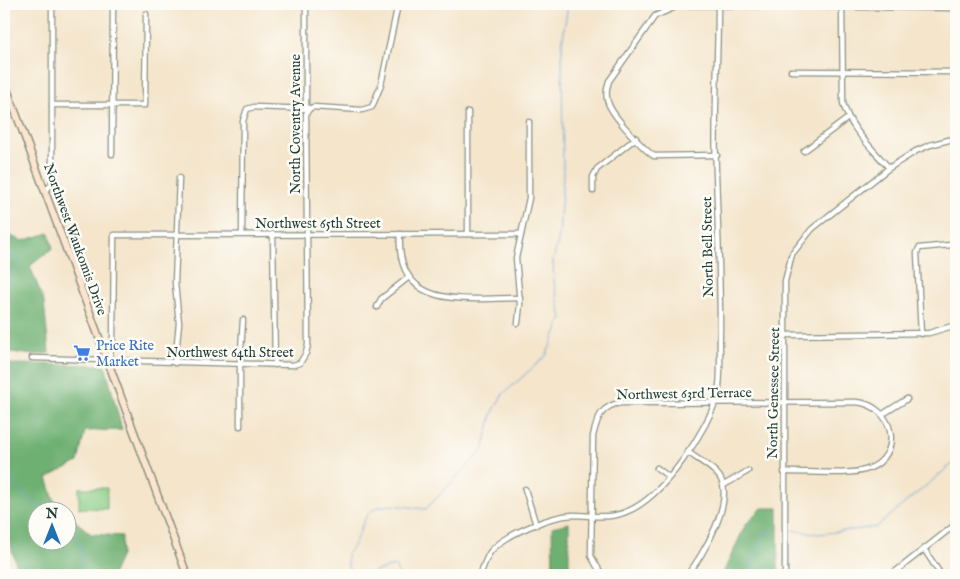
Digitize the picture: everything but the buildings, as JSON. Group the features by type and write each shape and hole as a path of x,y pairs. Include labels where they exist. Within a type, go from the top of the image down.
{"main road":[{"name":"Northwest Waukomis Drive","path":"4,81 187,575"}],"street":[{"path":"45,191 52,184 52,4"},
{"path":"112,154 113,4"},
{"path":"242,234 243,121 247,109 254,107 308,109 320,107 362,110 372,107 381,85 398,4"},
{"path":"717,155 654,156 646,150 610,107 606,93 609,81 655,16 678,6 718,4 842,4 956,8"},
{"name":"North Bell Street","path":"480,575 489,553 506,537 536,525 571,515 609,517 636,508 657,493 705,426 714,404 719,381 718,4"},
{"path":"842,4 843,104 848,118 889,168"},
{"name":"North Coventry Avenue","path":"305,356 308,345 306,10"},
{"path":"52,106 145,105 146,14"},
{"path":"791,71 956,72"},
{"path":"468,112 468,234"},
{"path":"804,152 848,118"},
{"path":"518,323 520,298 516,258 529,198 529,122"},
{"path":"593,191 594,177 597,169 636,138"},
{"name":"North Genessee Street","path":"785,575 783,403 786,334 785,281 788,264 801,240 820,222 889,168 922,147 956,138"},
{"path":"175,364 179,323 175,283 179,178"},
{"path":"273,234 275,365"},
{"path":"400,234 403,269 409,277 428,292 446,298 520,298"},
{"name":"Northwest 65th Street","path":"108,362 113,341 114,235 521,234"},
{"path":"921,334 916,253 919,248 950,245 956,248"},
{"path":"377,306 381,299 409,277"},
{"path":"240,426 240,364 243,320"},
{"path":"786,334 921,334 942,331 956,325"},
{"name":"Northwest 64th Street","path":"32,358 175,364 293,365 300,363 305,356"},
{"path":"784,472 856,471 876,465 885,457 890,447 889,425 883,414 907,399"},
{"name":"Northwest 63rd Terrace","path":"602,575 592,556 591,517 593,436 598,418 606,407 612,404 861,403 883,414"},
{"path":"687,575 696,564 722,510 725,492 724,485 718,474 688,452"},
{"path":"657,468 669,477"},
{"path":"724,485 748,471"},
{"path":"525,489 536,525"},
{"path":"891,575 956,524"},
{"path":"924,549 941,575"}],"green space":[{"path":"4,233 22,241 49,233 53,248 30,266 44,302 49,353 33,355 4,351"},
{"path":"4,364 105,365 122,430 85,431 78,462 47,478 55,502 28,502 28,552 78,552 78,523 91,534 122,536 121,555 112,575 19,575 4,522"},
{"path":"79,488 107,488 107,509 79,508"},
{"path":"762,508 778,508 778,575 722,575 746,524"},
{"path":"569,523 569,575 553,575 552,527"}],"waterway":[{"path":"399,575 395,566 359,575 354,575 348,567 347,554 356,541 365,519 370,512 384,506 393,505 426,509 483,450 492,414 502,395 546,356 562,318 554,283 553,261 559,237 563,173 562,44 568,4"},
{"path":"4,254 18,258 20,263 4,287"},
{"path":"956,411 956,422"},
{"path":"791,530 819,534 876,527 956,461"},
{"path":"4,470 32,502"},
{"path":"747,575 750,573 763,534 776,530"},
{"path":"78,542 81,550 79,575"}],"place":[{"name":"Price Rite Market","path":"82,353"}]}
